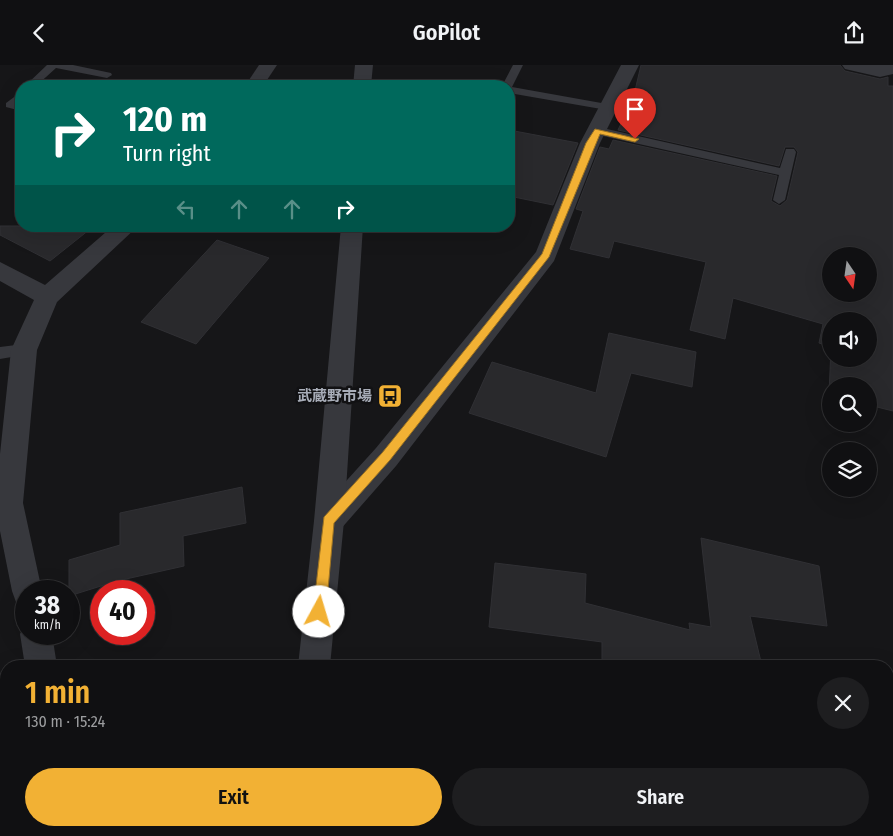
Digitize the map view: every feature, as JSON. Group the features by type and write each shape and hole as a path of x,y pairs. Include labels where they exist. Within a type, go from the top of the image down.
{"street":[{"path":"258,80 268,65"},
{"path":"363,80 364,65"},
{"path":"329,521 386,457 546,255 590,143 598,131 607,107 630,65"},
{"path":"851,65 880,71 893,69"},
{"path":"25,580 9,503 12,351 47,297 120,232"},
{"path":"315,660 329,521 352,232"},
{"path":"0,270 47,297"},
{"path":"38,645 40,660"}],"lane":[{"path":"37,80 53,65"},
{"path":"57,65 107,75"},
{"path":"510,80 518,65"},
{"path":"515,91 607,107"},
{"path":"598,131 785,173"},
{"path":"779,200 790,152"}],"building":[{"path":"641,65 840,65 845,71 880,79 888,77 888,86 893,86 893,411 877,407 877,377 830,377 830,367 877,367 877,312 822,312 822,324 733,298 725,339 690,330 706,262 614,241 609,258 570,249 583,211 576,209 600,147 609,149 613,140 777,176 771,201 780,206 787,200 798,152 794,147 785,147 779,166 618,130 634,95"},
{"path":"515,131 578,143 553,205 515,197"},
{"path":"0,226 15,226 15,232 86,232 50,261 0,235"},
{"path":"217,240 269,258 196,344 141,322"},
{"path":"822,329 822,344 819,343"},
{"path":"609,333 696,352 692,387 631,373 606,457 469,413 492,362 596,393"},
{"path":"242,487 246,523 183,536 184,566 121,580 90,580 90,589 80,593 80,580 69,580 69,560 120,545 120,513"},
{"path":"701,538 819,566 827,626 750,616 761,660 602,660 602,642 489,627 495,563 586,574 585,603 690,630 689,623 711,627"}],"place":[{"name":"武蔵野市場","path":"390,396"}],"route":[{"path":"319,612 329,521 386,457 546,255 590,143 598,131 635,139"}]}
